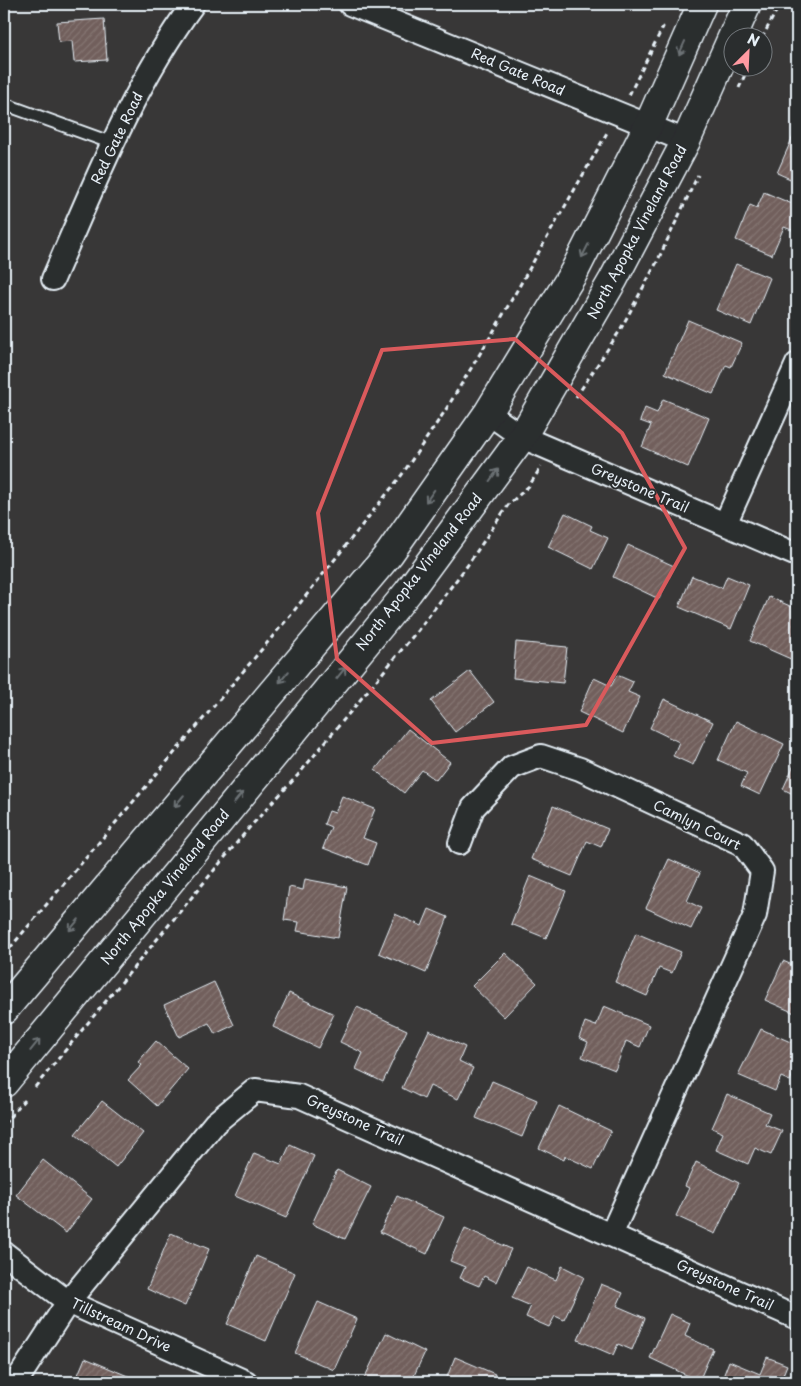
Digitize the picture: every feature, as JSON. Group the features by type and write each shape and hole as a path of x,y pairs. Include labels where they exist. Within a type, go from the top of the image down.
{"street":[{"name":"Red Gate Road","path":"53,279 112,143 172,32 193,4"},
{"name":"Red Gate Road","path":"350,4 686,141"},
{"path":"4,1010 389,554 488,413 574,272 648,126 702,4"},
{"name":"North Apopka Vineland Road","path":"4,1083 408,592 522,437 612,280 686,141 747,4"},
{"path":"726,524 797,364"},
{"name":"Greystone Trail","path":"488,413 522,437 797,555"},
{"name":"Camlyn Court","path":"460,843 472,808 512,767 541,756 580,769 742,844 762,871 755,915 611,1235"},
{"name":"Greystone Trail","path":"16,1382 68,1302 215,1124 255,1090 299,1096 797,1318"},
{"name":"Tillstream Drive","path":"4,1253 68,1302 246,1382"}],"lane":[{"path":"4,104 112,143"}],"path":[{"path":"767,28 780,4"},
{"path":"4,955 290,618 401,476 445,411 487,342 597,148 620,114 666,20"}],"highlighted area":[{"path":"515,339 622,433 685,548 586,725 432,743 337,659 318,513 382,350"}],"building":[{"path":"104,19 107,60 74,62 72,41 59,42 57,22"},
{"path":"797,127 797,182 777,173"},
{"path":"764,192 797,206 797,232 784,227 772,255 736,240 750,205 757,208"},
{"path":"736,264 770,278 751,325 716,310"},
{"path":"688,320 742,343 731,367 726,365 713,394 665,373"},
{"path":"663,399 709,418 688,467 642,447 651,425 640,421 645,408 657,413"},
{"path":"565,513 592,526 590,530 608,538 593,569 548,547"},
{"path":"628,545 674,566 659,599 613,577"},
{"path":"692,576 722,588 727,576 749,585 731,629 679,607"},
{"path":"769,597 797,609 797,651 793,660 750,641"},
{"path":"516,642 567,647 563,683 513,678"},
{"path":"470,671 494,702 455,732 431,701"},
{"path":"617,675 633,682 628,692 640,697 623,733 579,712 594,678 611,686"},
{"path":"664,699 713,722 693,765 673,756 679,742 650,728"},
{"path":"736,721 784,744 760,795 741,786 747,773 718,760"},
{"path":"408,729 450,762 436,780 422,770 404,793 375,770"},
{"path":"797,758 797,796 783,789"},
{"path":"342,796 375,809 363,838 376,843 368,865 323,848 331,827 324,824 329,811 335,813"},
{"path":"553,806 608,829 601,847 587,841 572,876 531,859"},
{"path":"669,859 700,873 687,901 701,908 691,929 646,908"},
{"path":"530,876 566,891 546,938 511,924"},
{"path":"305,879 347,887 338,938 297,931 299,922 284,920 289,887 303,890"},
{"path":"429,909 448,917 426,973 379,953 395,914 422,926"},
{"path":"636,933 681,952 672,973 659,968 647,996 615,982"},
{"path":"505,953 537,983 504,1017 472,986"},
{"path":"783,961 797,967 797,1014 765,1000"},
{"path":"214,982 234,1025 215,1034 209,1023 179,1037 164,1005"},
{"path":"289,993 334,1014 318,1048 273,1027"},
{"path":"604,1006 649,1025 640,1047 626,1041 615,1070 582,1057 588,1042 579,1038 585,1022 596,1026"},
{"path":"357,1007 407,1030 383,1082 356,1069 363,1053 340,1042"},
{"path":"761,1029 795,1044 790,1057 797,1060 797,1065 790,1081 781,1077 775,1091 738,1075"},
{"path":"429,1030 465,1047 459,1061 473,1068 458,1099 430,1086 424,1099 402,1088"},
{"path":"156,1041 188,1069 157,1106 128,1080 142,1065 138,1062"},
{"path":"492,1081 537,1100 522,1137 476,1118"},
{"path":"727,1094 770,1113 765,1124 782,1131 771,1155 755,1148 748,1164 716,1150 723,1133 712,1128"},
{"path":"102,1101 143,1133 116,1167 75,1134"},
{"path":"559,1106 611,1131 593,1169 565,1156 564,1160 539,1148"},
{"path":"290,1145 314,1156 286,1218 235,1196 254,1153 281,1164"},
{"path":"43,1160 92,1199 66,1233 16,1195"},
{"path":"696,1162 739,1183 715,1234 676,1216 689,1188 685,1186"},
{"path":"337,1170 371,1187 345,1239 312,1224"},
{"path":"397,1196 444,1217 427,1254 380,1232"},
{"path":"465,1228 511,1249 496,1282 484,1276 479,1286 460,1278 465,1267 450,1261"},
{"path":"171,1233 209,1249 185,1306 147,1289"},
{"path":"256,1256 295,1273 266,1341 227,1324"},
{"path":"562,1266 584,1277 564,1320 555,1316 549,1327 526,1317 531,1306 512,1298 527,1267 556,1280"},
{"path":"601,1284 623,1293 617,1306 645,1318 632,1350 618,1344 613,1355 578,1340"},
{"path":"318,1302 357,1319 334,1370 295,1353"},
{"path":"4,1303 10,1308 4,1317"},
{"path":"670,1314 690,1323 685,1336 713,1349 699,1381 650,1358"},
{"path":"386,1333 425,1352 411,1382 363,1381"},
{"path":"455,1357 495,1374 491,1382 445,1382"},
{"path":"767,1357 787,1365 780,1382 721,1382 729,1361 760,1374"},
{"path":"85,1358 142,1382 75,1382"}]}
